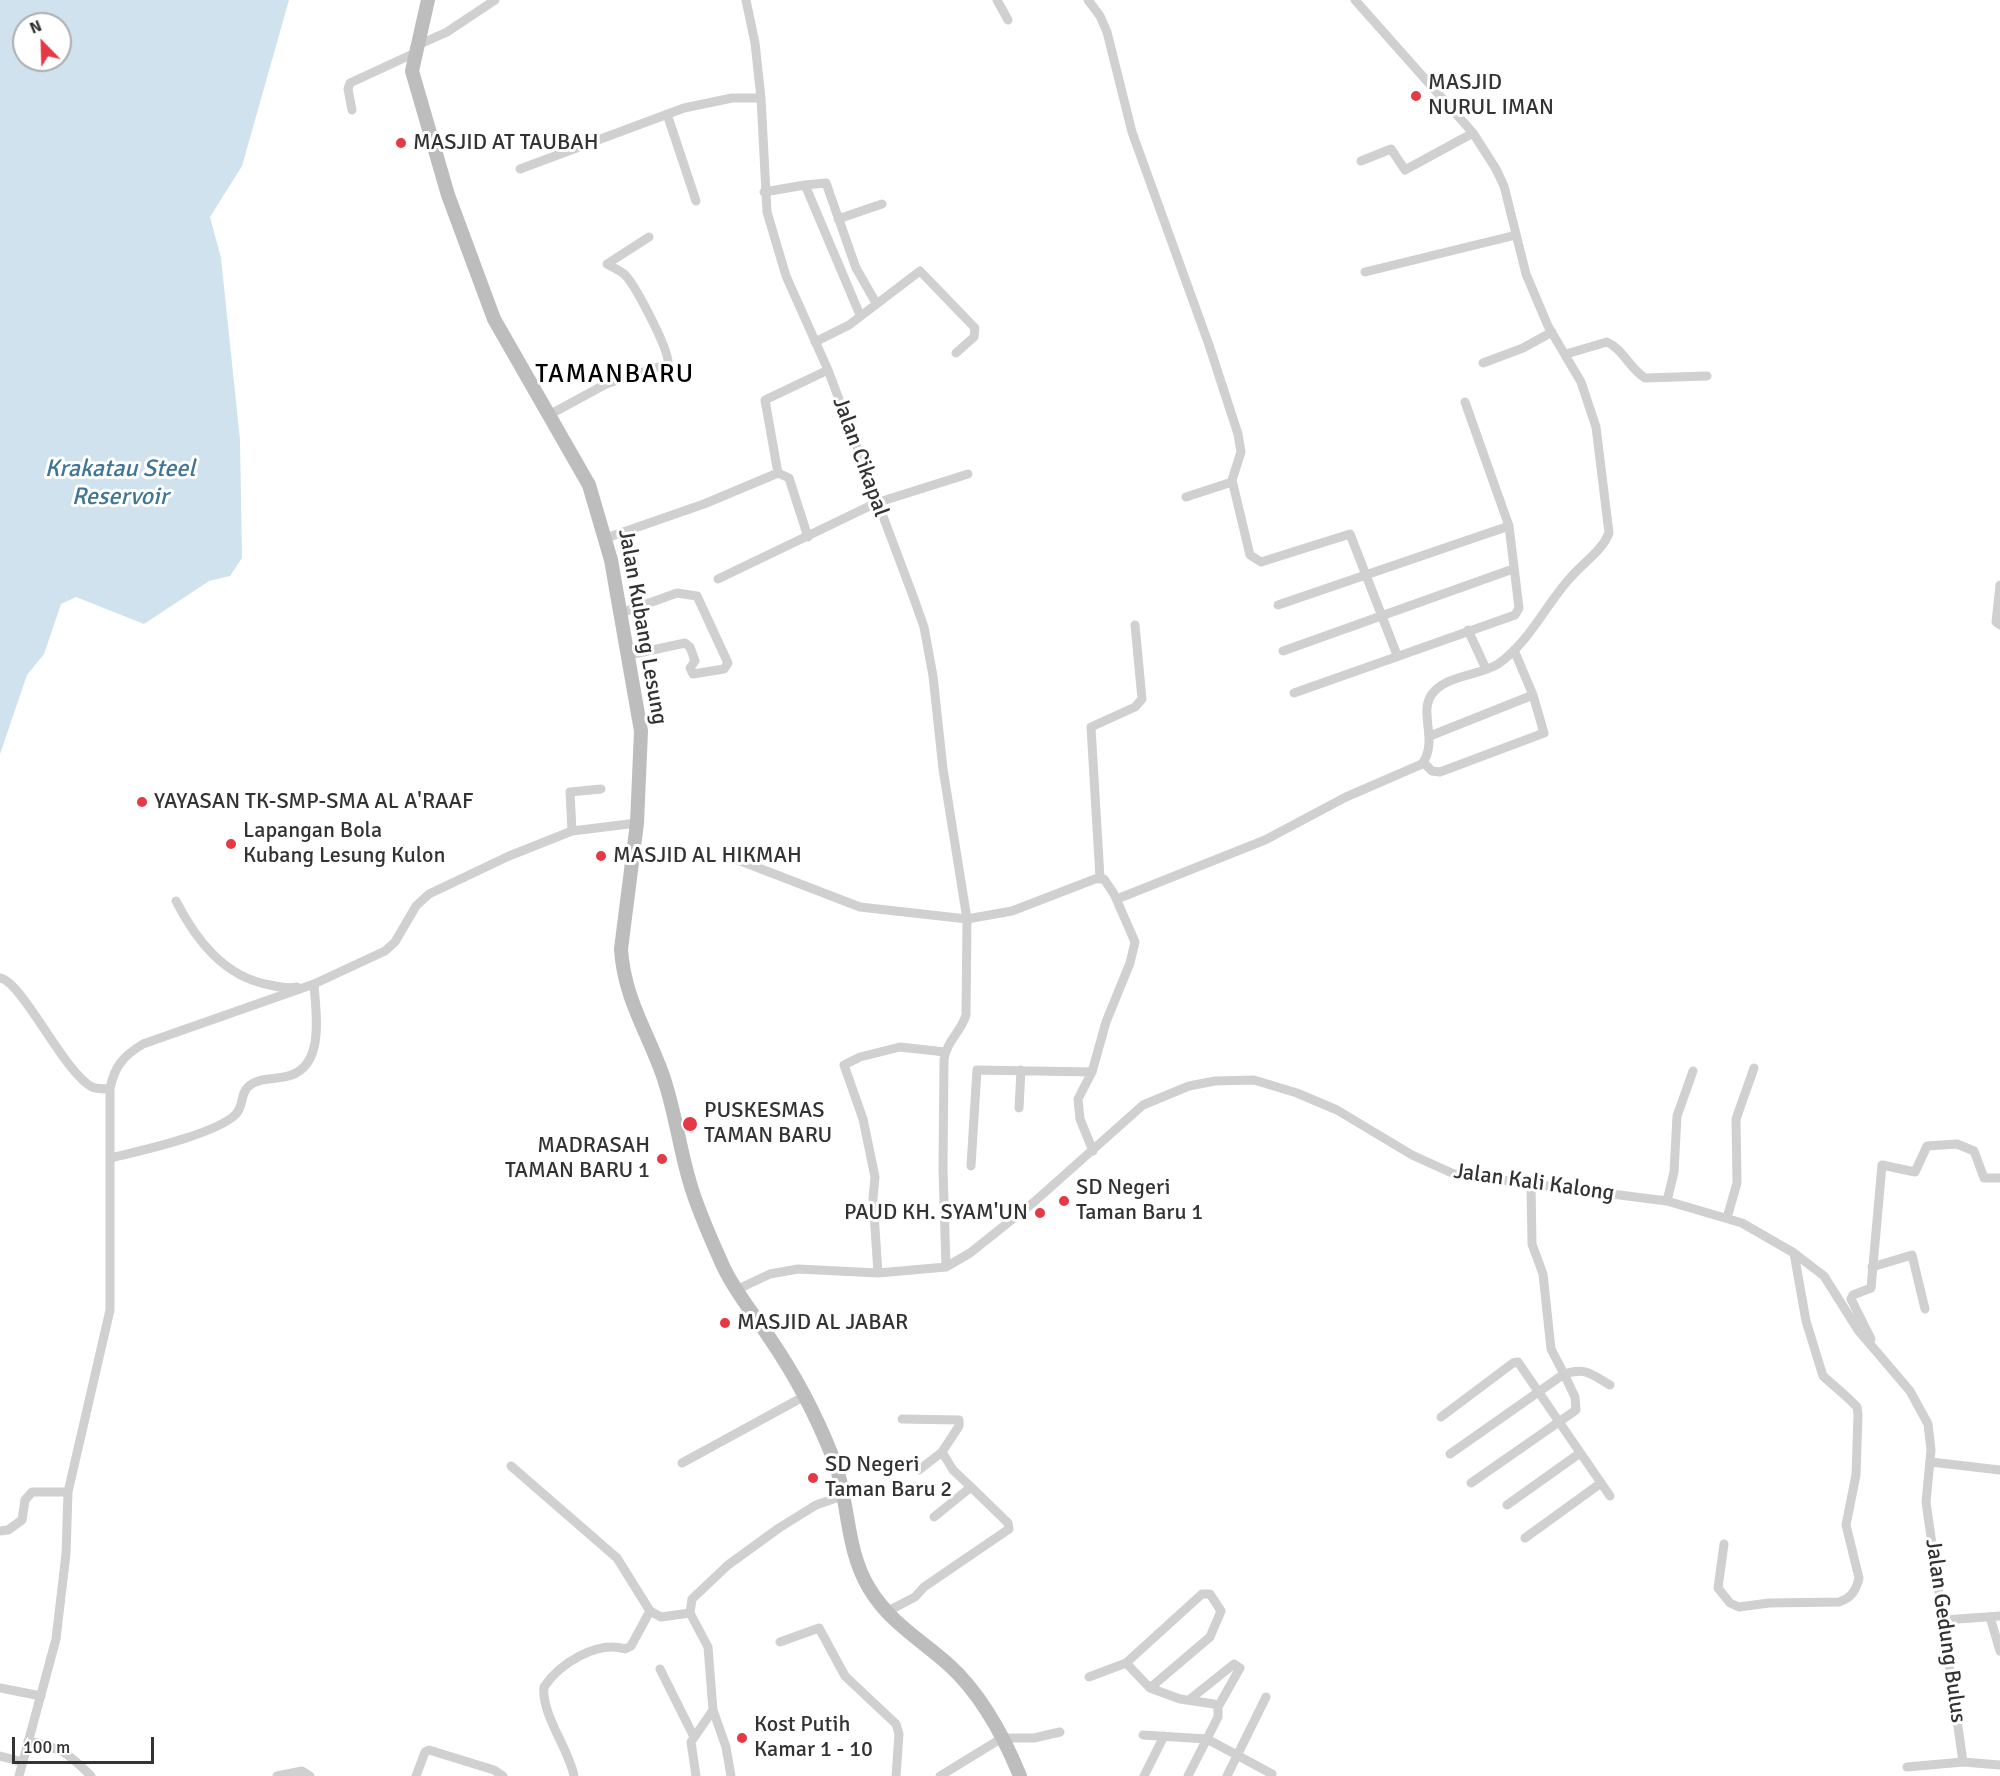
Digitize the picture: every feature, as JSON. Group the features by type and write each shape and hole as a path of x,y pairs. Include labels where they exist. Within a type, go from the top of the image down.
{"street":[{"name":"Jalan Kubang Lesung","path":"428,0 412,71 448,195 479,280 507,346 590,485 606,538 641,731 637,823 622,939 622,970 631,1003 653,1050 669,1096 690,1185 722,1263 736,1290 780,1354 831,1451 845,1495 853,1550 864,1578 886,1612 904,1631 951,1666 980,1702 1002,1738 1020,1776"},
{"path":"352,110 348,88 350,83 447,32 495,0"},
{"name":"Jalan Cikapal","path":"746,0 755,44 761,98 764,192 767,212 786,276 828,370 924,627 933,676 943,769 967,919 966,1015 962,1029 945,1052"},
{"path":"997,0 1008,20"},
{"path":"1088,0 1100,16 1107,32 1132,132 1209,345 1238,434 1241,452 1232,482 1250,555 1255,560 1261,561 1350,534 1397,655"},
{"path":"1355,0 1473,133 1496,169 1526,274 1552,332 1581,382 1596,427 1609,533 1605,544 1570,577 1514,650 1497,664 1443,685 1434,692 1427,709 1430,736 1424,762"},
{"path":"520,169 667,114 732,98 761,98"},
{"path":"667,114 696,201"},
{"path":"1361,160 1391,149 1405,170 1473,133"},
{"path":"764,192 826,183 857,271 876,303"},
{"path":"805,185 860,315"},
{"path":"838,219 882,204"},
{"path":"1365,272 1516,235"},
{"path":"549,415 606,384 668,364 660,337 636,289 623,273 607,264 649,237"},
{"path":"815,342 849,325 917,272 923,272 975,328 974,337 956,353"},
{"path":"1483,363 1523,348 1552,332"},
{"path":"1566,354 1607,342 1616,346 1637,373 1645,378 1707,376"},
{"path":"778,473 765,400 828,370"},
{"path":"1294,693 1518,612 1509,526 1481,444 1468,416 1466,402"},
{"path":"606,538 704,504 778,473 789,478 808,537"},
{"path":"718,579 735,568 808,537 876,503 968,474"},
{"path":"1186,497 1232,482"},
{"path":"1278,605 1509,526"},
{"path":"1283,651 1514,569"},
{"path":"2000,585 1995,616 1996,622 2000,625"},
{"path":"621,613 677,593 697,596 728,665 724,669 693,674 690,668 695,660 690,647 685,643 629,655"},
{"path":"1100,878 1091,727 1135,707 1142,699 1135,625"},
{"path":"1468,630 1486,669"},
{"path":"1424,762 1432,771 1440,772 1542,735 1544,731 1533,695 1514,650"},
{"path":"1430,736 1533,695"},
{"path":"1117,899 1265,840 1346,797 1424,762"},
{"path":"572,831 570,792 601,789"},
{"path":"19,1776 56,1639 69,1492 110,1310 110,1089 117,1064 129,1052 143,1044 314,984 390,948 416,906 429,894 509,856 572,831 637,823"},
{"path":"730,857 860,907 967,919 1012,911 1100,878"},
{"path":"1093,1151 1077,1109 1081,1091 1092,1072 1106,1022 1130,963 1135,942 1117,899 1107,882 1100,878"},
{"path":"176,901 188,925 206,947 238,975 290,988 314,984"},
{"path":"0,978 15,987 87,1083 95,1088 110,1089"},
{"path":"111,1158 179,1139 230,1119 240,1110 248,1087 256,1081 294,1075 303,1071 313,1054 316,1029 314,984"},
{"path":"878,1274 873,1198 875,1177 863,1119 844,1065 876,1052 903,1046 945,1052 943,1169 946,1267"},
{"path":"1727,1218 1737,1183 1736,1119 1754,1068"},
{"path":"1018,1108 1021,1070"},
{"path":"971,1166 976,1071 1092,1072"},
{"path":"1668,1201 1674,1172 1677,1116 1693,1071"},
{"name":"Jalan Kali Kalong","path":"736,1290 770,1274 791,1269 878,1274 946,1267 970,1254 1093,1151 1143,1105 1189,1086 1254,1080 1297,1093 1337,1110 1441,1170 1454,1174 1668,1201 1727,1218 1751,1228 1794,1253 1824,1276 1858,1330 1875,1347 1922,1411 1931,1438 1931,1462"},
{"path":"1875,1347 1851,1299 1852,1295 1871,1288 1882,1165 1916,1172 1924,1148 1957,1144 1974,1151 1984,1178 2000,1178"},
{"path":"1471,1484 1560,1422 1578,1406 1551,1349 1543,1274 1532,1244 1531,1184"},
{"path":"1724,1544 1718,1588 1730,1603 1739,1607 1769,1603 1839,1602 1847,1600 1857,1586 1859,1578 1846,1525 1856,1475 1857,1407 1823,1376 1806,1321 1794,1253"},
{"path":"1872,1267 1912,1256 1925,1310"},
{"path":"1441,1418 1513,1363 1521,1364 1610,1496"},
{"path":"1450,1454 1538,1390 1564,1374 1579,1370 1586,1371 1610,1385"},
{"path":"682,1463 803,1397"},
{"path":"902,1419 959,1420 960,1426 942,1452 919,1470"},
{"path":"886,1612 915,1598 935,1578 1008,1530 1008,1523 948,1464 942,1452"},
{"path":"1507,1505 1580,1453"},
{"path":"1931,1462 2000,1470"},
{"name":"Jalan Gedung Bulus","path":"1931,1462 1926,1502 1963,1762"},
{"path":"512,1466 618,1558 650,1611 661,1617 690,1613"},
{"path":"1525,1538 1601,1483"},
{"path":"934,1517 971,1486"},
{"path":"0,1531 8,1530 22,1520 26,1500 32,1492 69,1492"},
{"path":"731,1776 726,1747 713,1710 708,1647 690,1613 692,1599 744,1552 806,1510 845,1495"},
{"path":"1089,1677 1125,1663 1202,1594 1210,1594 1221,1611 1213,1634 1150,1688"},
{"path":"572,1776 572,1763 544,1700 544,1688 565,1666 599,1647 611,1645 625,1649 631,1646 650,1611"},
{"path":"1944,1620 1995,1617 2000,1651"},
{"path":"780,1642 819,1628 845,1676 896,1724 899,1734 896,1776"},
{"path":"1125,1663 1150,1688 1189,1700 1214,1704 1218,1707"},
{"path":"1188,1776 1218,1716 1218,1707 1240,1668 1234,1664 1189,1700"},
{"path":"660,1669 694,1737"},
{"path":"0,1688 41,1696"},
{"path":"1227,1776 1266,1697"},
{"path":"696,1776 690,1746 713,1710"},
{"path":"940,1776 1002,1738 1034,1738 1060,1732"},
{"path":"1143,1735 1207,1739 1272,1774"},
{"path":"1144,1776 1164,1736"},
{"path":"28,1741 51,1746 73,1756 91,1776"},
{"path":"416,1776 425,1752 429,1749 494,1770 503,1776"},
{"path":"0,1756 23,1762"},
{"path":"1907,1767 1963,1762 2000,1765"},
{"path":"277,1776 302,1771 310,1776"}],"water":[{"name":"Krakatau Steel Reservoir","path":"0,0 289,0 242,166 210,217 221,258 240,440 242,558 230,576 209,581 144,624 76,597 61,604 44,654 27,675 0,754"}],"place":[{"name":"MASJID NURUL IMAN","path":"1416,96"},
{"name":"MASJID AT TAUBAH","path":"401,143"},
{"name":"YAYASAN TK-SMP-SMA AL A'RAAF","path":"142,802"},
{"name":"Lapangan Bola Kubang Lesung Kulon","path":"231,844"},
{"name":"MASJID AL HIKMAH","path":"601,856"},
{"name":"PUSKESMAS TAMAN BARU","path":"690,1124"},
{"name":"MADRASAH TAMAN BARU 1","path":"662,1159"},
{"name":"SD Negeri Taman Baru 1","path":"1064,1201"},
{"name":"PAUD KH. SYAM'UN","path":"1040,1213"},
{"name":"MASJID AL JABAR","path":"725,1323"},
{"name":"SD Negeri Taman Baru 2","path":"813,1478"},
{"name":"Kost Putih Kamar 1 - 10","path":"742,1738"}],"district":[{"name":"TAMANBARU","path":"615,375"}]}
